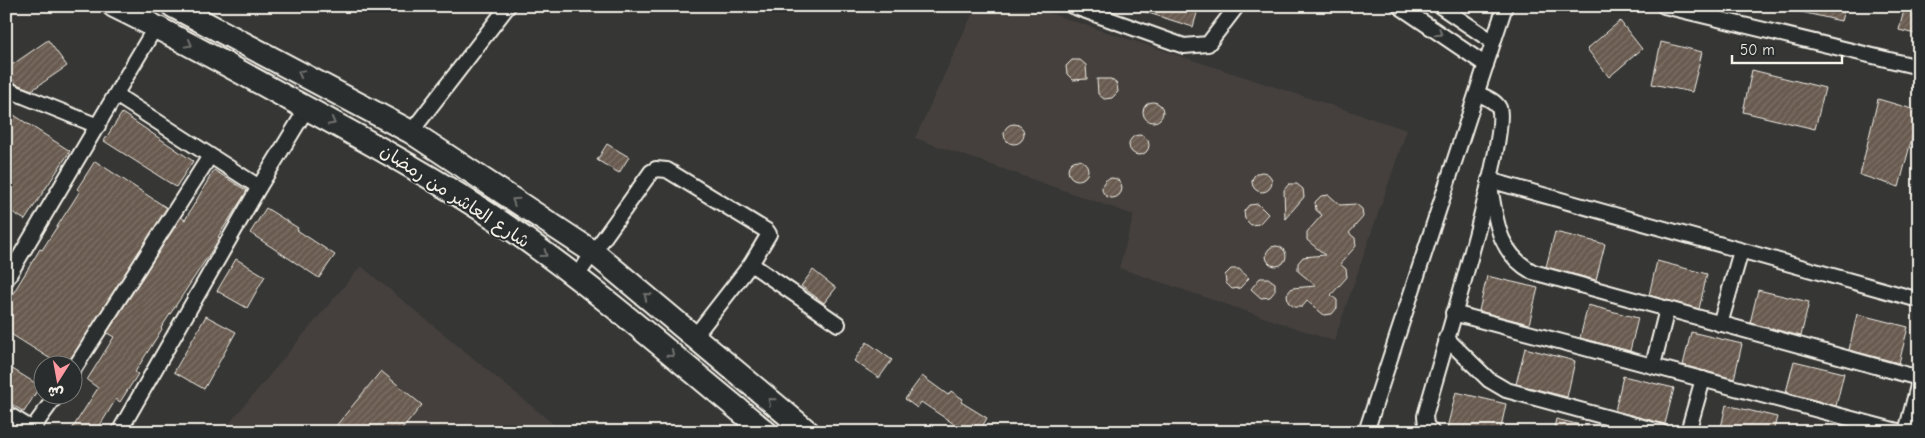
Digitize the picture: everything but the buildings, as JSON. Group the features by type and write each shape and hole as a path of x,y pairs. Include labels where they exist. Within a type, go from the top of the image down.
{"main road":[{"name":"شارع العاشر من رمضان","path":"114,6 156,26 377,146 445,186 512,230 576,277 759,428"},
{"name":"شارع العاشر من رمضان","path":"173,6 411,132 593,252 696,336 808,432"}],"street":[{"path":"411,132 508,6"},
{"path":"1072,6 1184,46 1192,47 1208,44 1237,6"},
{"path":"1399,6 1486,65"},
{"path":"1440,6 1493,42"},
{"path":"1366,432 1504,6"},
{"path":"1664,6 1919,66"},
{"path":"6,280 156,26"},
{"path":"6,89 98,126"},
{"path":"1432,432 1426,425 1425,416 1489,180 1500,116 1495,102 1477,93"},
{"path":"116,96 259,188"},
{"path":"119,432 307,108"},
{"path":"82,356 210,156"},
{"path":"576,277 651,172 662,168 767,231 768,236 751,264 696,336"},
{"path":"1489,180 1741,252 1919,300"},
{"path":"1489,180 1500,236 1510,255 1519,265 1533,272 1919,378"},
{"path":"1720,324 1741,252"},
{"path":"751,264 838,324"},
{"path":"1653,365 1667,309"},
{"path":"1453,313 1901,432"},
{"path":"1446,338 1480,372 1506,390 1636,429 1661,432"},
{"path":"1688,432 1703,379"},
{"path":"1906,432 1919,382"},
{"path":"6,414 34,430 50,406"}],"shaded area":[{"path":"976,6 1027,6 1407,130 1334,341 1119,268 1134,215 915,138"},
{"path":"361,266 563,432 222,432"}]}
